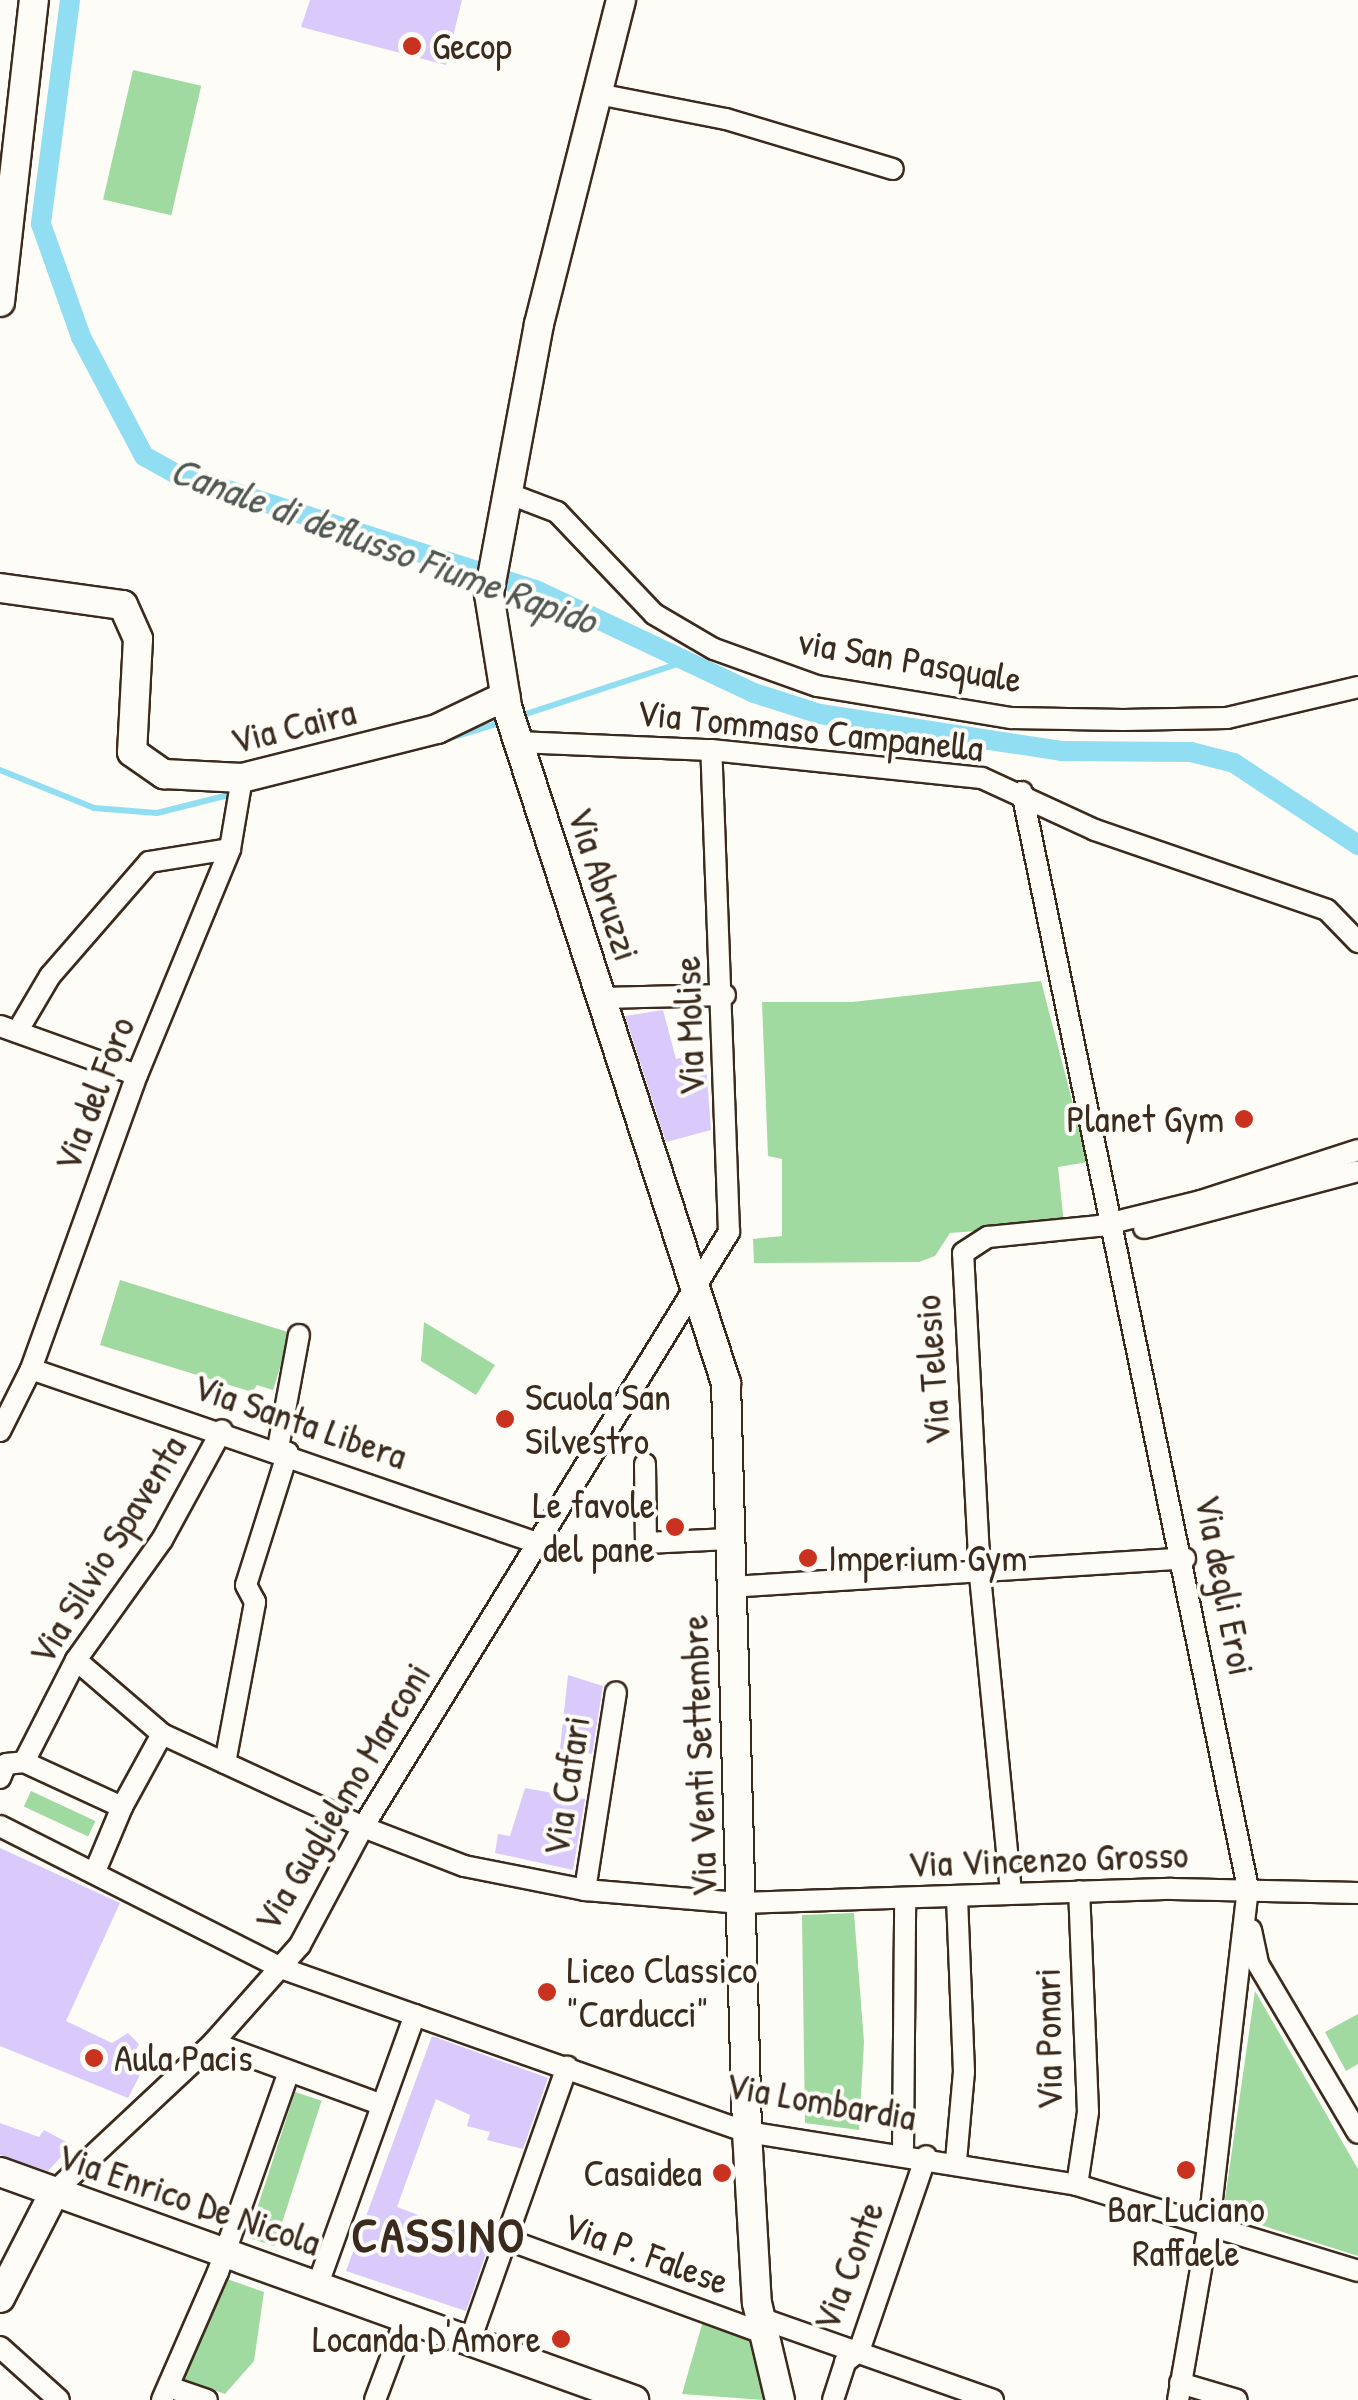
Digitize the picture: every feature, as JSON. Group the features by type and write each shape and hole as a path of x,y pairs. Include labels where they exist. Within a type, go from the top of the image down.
{"main road":[{"path":"0,302 34,0"},
{"name":"Via Abruzzi","path":"621,0 539,324 489,594 511,718 695,1291"},
{"name":"Via Caira","path":"0,588 123,604 138,639 132,752 164,774 242,778 437,728 511,718"},
{"name":"Via Venti Settembre","path":"695,1291 726,1382 747,2132 762,2326 780,2400"},
{"name":"Via Enrico De Nicola","path":"0,2172 471,2338 634,2400"},
{"name":"Via Guglielmo Marconi","path":"0,2298 55,2191"}],"street":[{"path":"598,94 726,119 893,169"},
{"name":"via San Pasquale","path":"507,493 557,512 654,614 714,649 817,686 1011,718 1123,720 1227,718 1296,708 1358,687"},
{"name":"Via Tommaso Campanella","path":"511,718 711,750 925,769 1022,792 1095,830 1326,910 1358,942"},
{"name":"Via Molise","path":"695,1291 729,1232 725,996 711,750"},
{"name":"Via del Foro","path":"0,1431 31,1369 137,1074 230,849 242,778"},
{"name":"Via degli Eroi","path":"1022,792 1185,1558 1248,1888 1245,1960"},
{"path":"137,1074 9,1030 148,862 230,849"},
{"path":"602,998 725,996"},
{"name":"Via Telesio","path":"1011,1892 980,1576 964,1252 988,1238 1116,1227 1355,1166"},
{"name":"Via Guglielmo Marconi","path":"55,2191 213,2043 281,1968 363,1827 544,1544 695,1291"},
{"path":"225,1764 254,1602 246,1585 283,1450 299,1334"},
{"name":"Via Santa Libera","path":"31,1369 283,1450 544,1544"},
{"name":"Via Silvio Spaventa","path":"8,1766 76,1660 162,1540 222,1430"},
{"path":"645,1464 646,1543 729,1539"},
{"path":"730,1586 980,1576 1185,1558"},
{"name":"Via Vincenzo Grosso","path":"76,1660 162,1734 363,1827 464,1866 585,1890 741,1903 905,1900 1011,1892 1248,1888 1358,1893"},
{"name":"Via Cafari","path":"585,1890 616,1692"},
{"path":"96,1869 122,1807 162,1734"},
{"path":"8,1766 122,1807"},
{"name":"Via Lombardia","path":"0,1826 96,1869 281,1968 747,2132 903,2152 1077,2185 1358,2270"},
{"name":"Via Ponari","path":"1077,2185 1088,2112 1079,1891"},
{"path":"956,2161 964,2072 957,1896"},
{"path":"903,2152 905,1900"},
{"path":"1245,1960 1358,2133"},
{"path":"1237,2400 1179,2391 1208,2223 1245,1960"},
{"path":"318,2284 415,2015"},
{"path":"213,2043 382,2105"},
{"path":"471,2338 566,2067"},
{"path":"207,2400 165,2394 226,2252 289,2071"},
{"name":"Via Conte","path":"833,2400 845,2362 859,2351 926,2156"},
{"name":"Via P. Falese","path":"506,2239 762,2326 859,2351 994,2400"},
{"path":"375,2400 406,2315"},
{"path":"0,2347 58,2400"}],"green space":[{"path":"133,70 201,86 171,215 103,200"},
{"path":"1041,981 1088,1162 1058,1167 1064,1224 950,1233 935,1256 919,1262 754,1263 753,1239 782,1236 782,1159 768,1156 762,1002 852,1002"},
{"path":"120,1280 291,1333 273,1390 257,1385 252,1392 100,1345"},
{"path":"424,1322 495,1365 476,1395 421,1361"},
{"path":"31,1791 95,1821 88,1836 24,1806"},
{"path":"854,1913 864,2042 859,2130 805,2123 802,1915"},
{"path":"1255,1991 1358,2169 1358,2256 1223,2213"},
{"path":"1358,2014 1358,2064 1346,2071 1325,2032"},
{"path":"295,2092 322,2101 274,2246 248,2238"},
{"path":"227,2279 264,2292 254,2361 225,2394 183,2379"},
{"path":"703,2321 753,2337 764,2400 682,2394"}],"building":[{"name":"Gecop","path":"310,0 462,0 446,65 301,27"},
{"path":"663,1010 676,1059 705,1052 711,1130 666,1142 625,1016"},
{"path":"568,1675 603,1686 592,1754 560,1749"},
{"path":"525,1788 585,1799 573,1870 495,1853 498,1834 510,1836"},
{"path":"0,1848 120,1903 66,2021 112,2043 128,2033 139,2044 135,2051 145,2065 128,2098 0,2046"},
{"path":"432,2036 548,2078 523,2149 487,2140 490,2132 467,2126 470,2115 436,2099 397,2207 490,2242 466,2311 346,2271"},
{"path":"0,2123 39,2137 44,2130 72,2145 48,2171 0,2155"}],"waterway":[{"name":"Canale di deflusso Fiume Rapido","path":"70,0 41,224 81,337 144,456 175,473 536,590 754,693 820,714 1061,751 1191,752 1234,763 1358,845"},
{"path":"520,716 689,660"},
{"path":"444,740 503,722"},
{"path":"0,770 94,808 157,813 412,749"}],"place":[{"name":"Gecop","path":"412,46"},
{"name":"Planet Gym","path":"1244,1119"},
{"name":"Scuola San Silvestro","path":"505,1419"},
{"name":"Le favole del pane","path":"675,1527"},
{"name":"Imperium Gym","path":"808,1558"},
{"name":"Liceo Classico \"Carducci\"","path":"547,1992"},
{"name":"Aula Pacis","path":"94,2058"},
{"name":"Bar Luciano Raffaele","path":"1186,2170"},
{"name":"Casaidea","path":"722,2173"},
{"name":"Locanda D'Amore","path":"561,2339"}],"district":[{"name":"CASSINO","path":"439,2235"}]}
